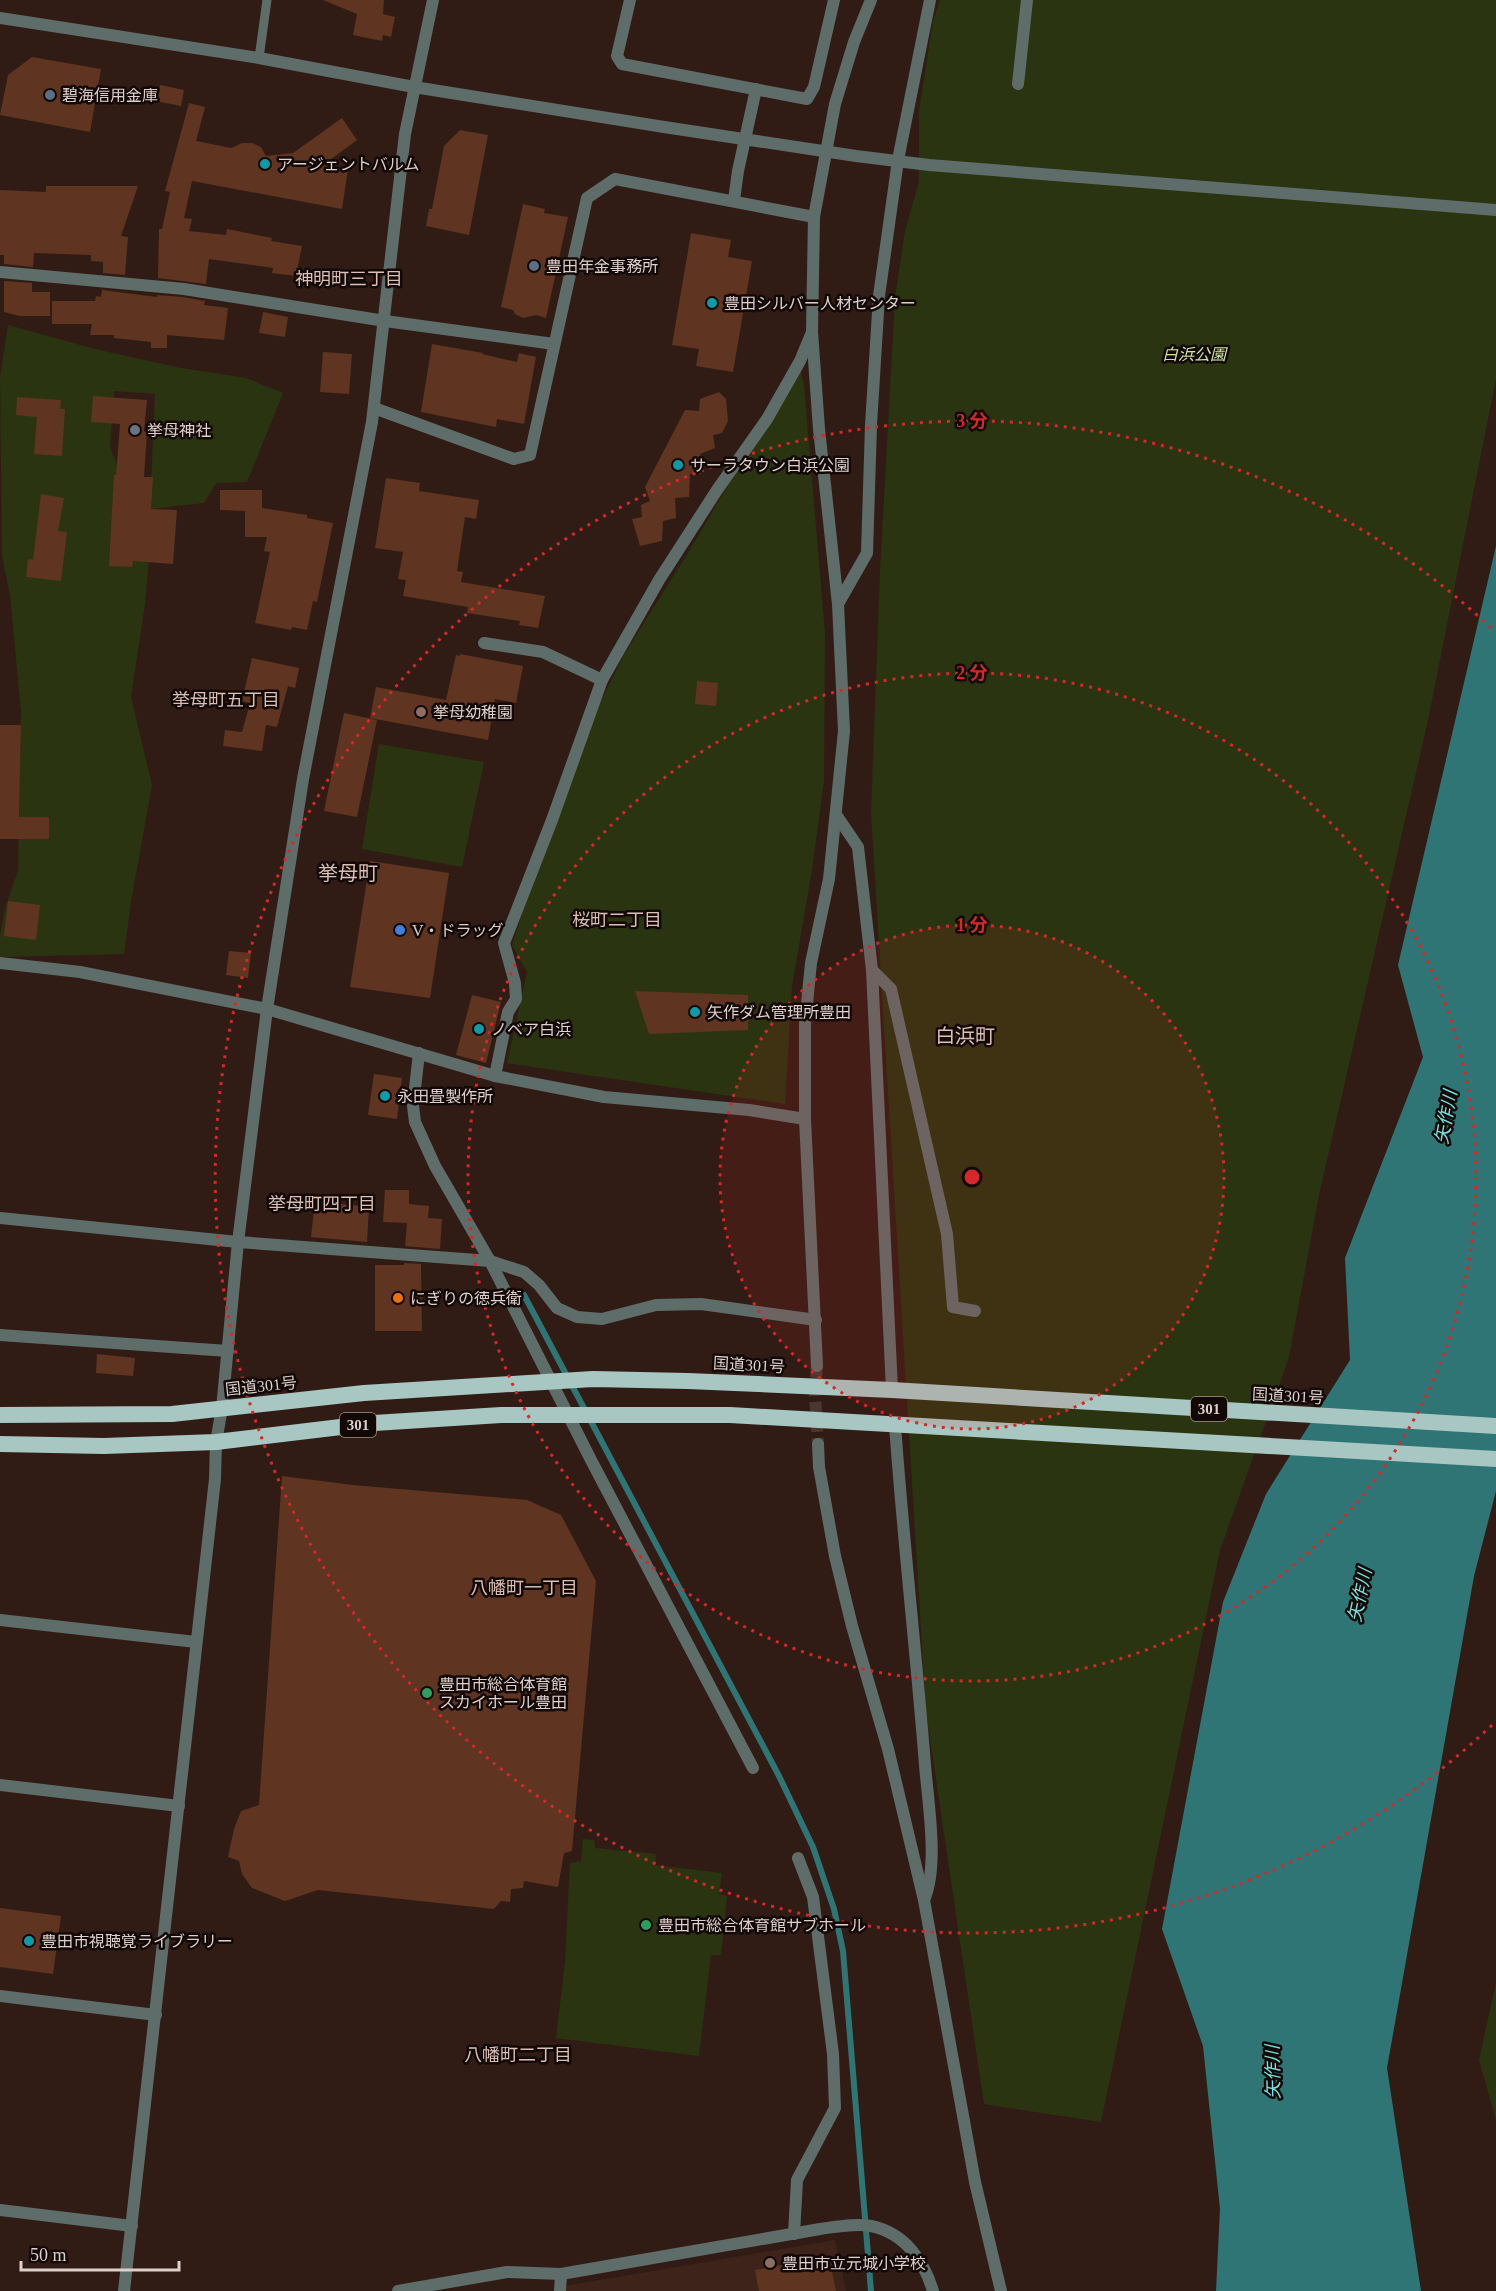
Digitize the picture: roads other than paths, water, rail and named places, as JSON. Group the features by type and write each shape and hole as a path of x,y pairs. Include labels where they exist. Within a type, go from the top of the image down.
{"highway":[{"name":"国道301号","path":"0,1415 172,1414 364,1393 593,1379 892,1390 1496,1426"},
{"name":"301","path":"0,1444 104,1446 216,1442 374,1423 501,1415 730,1414 1496,1459"}],"street":[{"path":"124,2291 215,1479 216,1442 222,1408 238,1242 267,1009 303,779 374,408 405,134 433,0"},
{"path":"630,0 617,56 622,64 807,99 814,87 834,0"},
{"path":"817,1366 805,1119 805,1024 811,963 829,879 844,731 838,604 819,429 812,332 814,217 835,104 854,42 871,0"},
{"path":"838,604 867,553 871,425 879,296 898,160 930,0"},
{"path":"1018,84 1027,0"},
{"path":"0,18 259,58 414,87 856,156 929,165 1496,210"},
{"path":"734,200 756,89"},
{"path":"374,408 514,459 530,455 586,198 615,179 814,217"},
{"path":"0,272 184,289 385,321 554,344"},
{"path":"495,1076 508,1012 516,999 515,983 504,943 552,820 602,680 659,580 717,490 767,419 800,361 812,332"},
{"path":"484,643 543,652 602,680"},
{"path":"837,816 858,847 872,970 892,1390"},
{"path":"0,963 80,972 267,1009 495,1076 604,1097 749,1110 805,1119"},
{"path":"872,970 891,989 947,1234 953,1307 975,1311"},
{"path":"421,1054 413,1106 415,1122 435,1166 490,1261 591,1460 753,1768"},
{"path":"0,1218 238,1242 490,1261 524,1272 539,1285 557,1308 577,1317 602,1319 656,1305 701,1304 816,1320"},
{"path":"0,1335 228,1351"},
{"path":"895,1425 902,1527 918,1677 931,1841 932,1876 924,1900"},
{"path":"818,1444 819,1467 835,1556 852,1626 888,1749 924,1900 975,2182 1001,2291"},
{"path":"0,1620 196,1642"},
{"path":"0,1785 179,1806"},
{"path":"794,2234 797,2180 835,2108 833,2054 813,1897 798,1858"},
{"path":"0,1996 156,2014"},
{"path":"0,2210 132,2226"},
{"path":"398,2291 507,2272 561,2274 854,2225 879,2229 915,2252 925,2268 933,2291"},
{"path":"560,2291 561,2274"}],"lane":[{"path":"259,58 267,0"}],"water":[{"name":"矢作川","path":"1496,546 1496,1491 1474,1576 1387,2068 1421,2291 1216,2291 1220,2209 1203,2046 1162,1929 1223,1602 1266,1494 1350,1360 1345,1258 1423,1057 1398,965"}],"waterway":[{"path":"524,1295 779,1776 813,1847 834,1909 843,1951 871,2291"}],"tunnel":[{"path":"817,1366 815,1393 818,1444"}],"place":[{"name":"碧海信用金庫","path":"50,95"},
{"name":"アージェントバルム","path":"265,164"},
{"name":"豊田年金事務所","path":"534,266"},
{"name":"豊田シルバー人材センター","path":"712,303"},
{"name":"挙母神社","path":"135,430"},
{"name":"サーラタウン白浜公園","path":"678,465"},
{"name":"挙母幼稚園","path":"421,712"},
{"name":"V・ドラッグ","path":"400,930"},
{"name":"矢作ダム管理所豊田","path":"695,1012"},
{"name":"ノベア白浜","path":"479,1029"},
{"name":"永田畳製作所","path":"385,1096"},
{"name":"にぎりの徳兵衛","path":"398,1298"},
{"name":"豊田市総合体育館 スカイホール豊田","path":"427,1693"},
{"name":"豊田市総合体育館サブホール","path":"646,1925"},
{"name":"豊田市視聴覚ライブラリー","path":"29,1941"},
{"name":"豊田市立元城小学校","path":"770,2263"}],"district":[{"name":"神明町三丁目","path":"349,279"},
{"name":"挙母町五丁目","path":"226,700"},
{"name":"挙母町","path":"348,873"},
{"name":"桜町二丁目","path":"617,920"},
{"name":"白浜町","path":"965,1036"},
{"name":"挙母町四丁目","path":"322,1204"},
{"name":"八幡町一丁目","path":"524,1588"},
{"name":"八幡町二丁目","path":"518,2055"}],"park label":[{"name":"白浜公園","path":"1194,354"}]}
